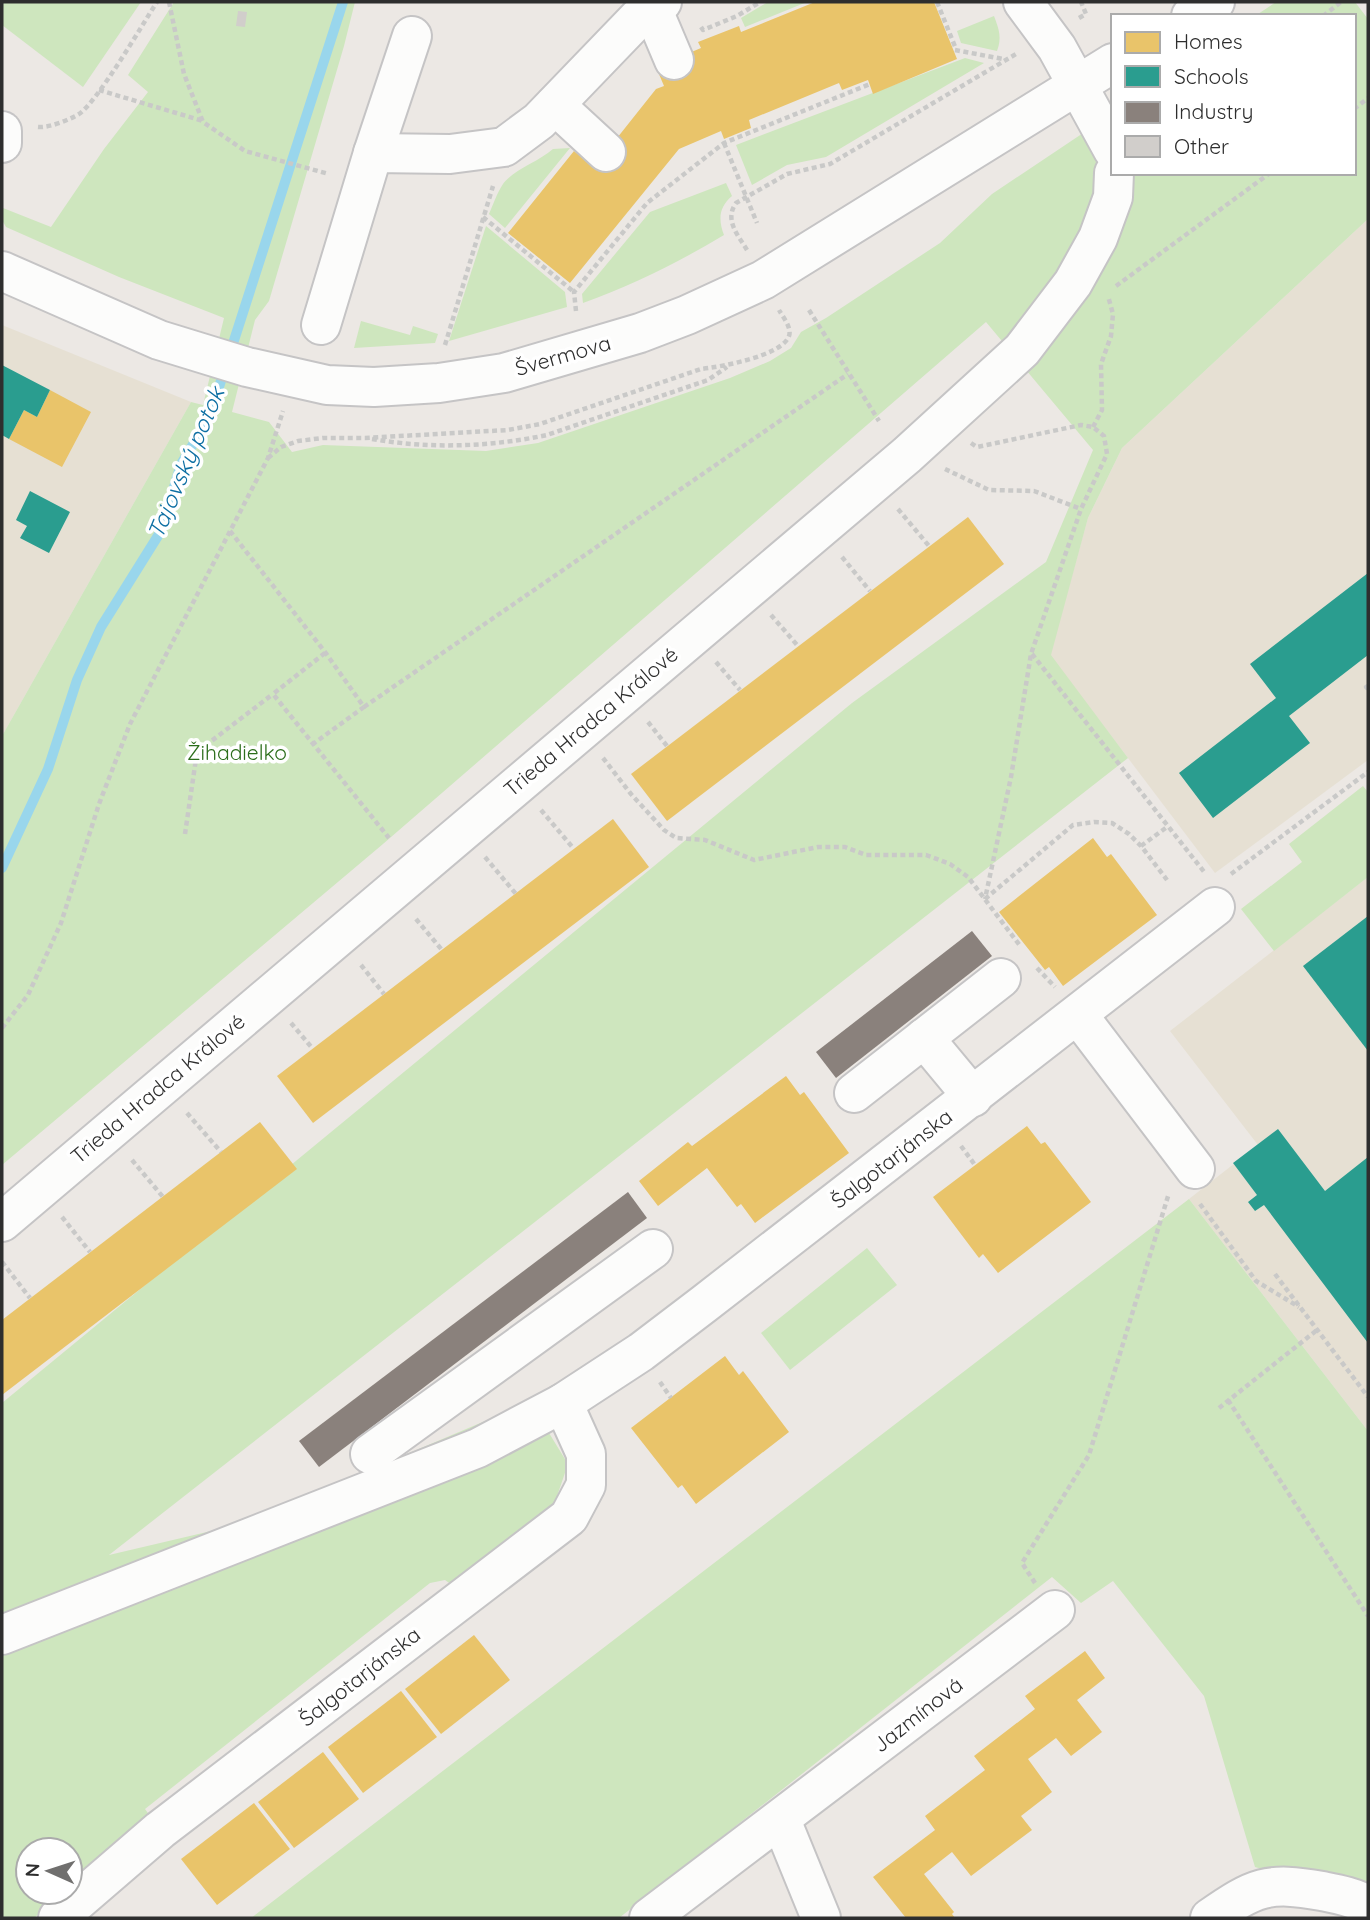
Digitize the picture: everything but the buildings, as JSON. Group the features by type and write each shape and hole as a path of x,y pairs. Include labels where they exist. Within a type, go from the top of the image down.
{"street":[{"path":"1023,2 1057,48 1111,146"},
{"path":"1194,14 1214,2"},
{"path":"373,153 450,155 504,147 539,121 643,13 662,24"},
{"path":"321,325 412,36"},
{"name":"Švermova","path":"2,271 159,340 247,367 327,385 374,387 439,383 504,373 640,333 763,280 1111,64"},
{"path":"555,105 606,152"},
{"name":"Trieda Hradca Králové","path":"2,1222 907,455 1022,350 1073,283 1098,238 1113,197 1114,175"},
{"name":"Šalgotarjánska","path":"2,1635 478,1448 562,1403 641,1352 1078,1016 1216,887"},
{"path":"854,1093 1001,978"},
{"path":"1078,1016 1189,1174"},
{"path":"924,1038 973,1097"},
{"path":"370,1454 653,1249"},
{"name":"Šalgotarjánska","path":"58,1918 160,1830 569,1517 586,1485 586,1454 562,1403"},
{"path":"402,1430 414,1473"},
{"name":"Jazmínová","path":"649,1918 1055,1610"},
{"path":"781,1820 821,1918"},
{"path":"1210,1918 1259,1888 1287,1884 1341,1894 1368,1905"}],"path":[{"path":"13,133 45,128 80,113 99,90 157,2"},
{"path":"169,2 184,74 204,122"},
{"path":"662,24 691,12 703,30 737,16 760,2"},
{"path":"738,234 730,221 736,203 787,174 830,164 1003,60 955,50 937,2"},
{"path":"1081,2 1086,14"},
{"path":"1326,14 1341,2"},
{"path":"574,292 647,202 724,143 870,85"},
{"path":"99,90 204,122 246,151 313,169"},
{"path":"724,143 757,223"},
{"path":"444,348 496,175"},
{"path":"1116,286 1267,175"},
{"path":"483,218 574,292 576,311"},
{"path":"1093,427 1102,410 1104,386 1101,363 1111,336 1113,314 1108,296"},
{"path":"809,310 879,421"},
{"path":"268,458 281,447 298,441 508,430 540,424 702,369 728,366 768,352 784,344 789,336 786,323"},
{"path":"365,438 404,445 441,445 521,440 547,435 708,380 728,366"},
{"path":"313,744 848,374"},
{"path":"2,1028 28,995 61,923 99,804 130,723 268,458 283,411"},
{"path":"968,441 977,447 1081,425 1093,427 1104,436 1107,454 1081,509 1031,654 1011,777 985,899"},
{"path":"938,466 989,490 1034,491 1081,509"},
{"path":"893,503 929,546"},
{"path":"230,531 326,652 364,707"},
{"path":"837,551 870,591"},
{"path":"767,611 798,646"},
{"path":"185,834 197,752 326,652"},
{"path":"1031,654 1216,887 1368,773"},
{"path":"712,658 740,690"},
{"path":"273,694 389,838"},
{"path":"643,717 667,746"},
{"path":"600,754 631,794 664,830 676,838 705,840 754,860 832,847 845,847 866,855 926,855 950,864 968,877 985,899"},
{"path":"538,807 574,849"},
{"path":"985,899 1073,825 1094,821 1112,823 1140,846 1167,880"},
{"path":"1140,846 1167,827"},
{"path":"483,854 516,894"},
{"path":"412,914 442,950"},
{"path":"357,961 384,994"},
{"path":"288,1020 313,1049"},
{"path":"183,1108 221,1152"},
{"path":"966,1153 975,1165"},
{"path":"128,1155 163,1197"},
{"path":"1055,1610 1021,1563 1089,1455 1170,1190 1189,1174 1256,1281 1300,1307"},
{"path":"59,1213 90,1252"},
{"path":"2,1262 30,1298"},
{"path":"1275,1274 1368,1397"},
{"path":"1219,1408 1317,1330"},
{"path":"666,1390 671,1398"},
{"path":"1228,1400 1368,1616"}],"shaded area":[{"path":"1368,219 1368,760 1215,873 1050,655 1088,518 1122,448"},
{"path":"2,325 191,402 2,736"},
{"path":"1368,877 1368,1431 1189,1199 1258,1145 1170,1031"}],"green space":[{"path":"2,2 141,2 83,87 2,25"},
{"name":"Žihadielko","path":"174,2 355,2 269,301 255,320 232,412 269,422 292,452 323,445 486,451 538,443 730,378 770,361 791,348 801,332 940,243 992,194 1111,114 1111,175 1356,175 1356,14 1258,14 1276,2 1355,2 1368,19 1368,219 1122,448 1088,518 1051,655 1128,758 109,1555 241,1524 530,1402 568,1464 554,1505 452,1585 445,1580 430,1583 145,1809 150,1816 84,1875 84,1836 14,1836 14,1906 48,1906 34,1918 2,1918 2,1403 852,703 1046,562 1093,450 986,322 383,844 2,1165 2,736 191,402 203,405 224,318 119,277 6,227 2,220 3,208 51,227 104,149 148,92 128,75"},
{"path":"768,2 807,2 745,27 741,18"},
{"path":"994,16 999,34 997,51 961,43 957,31"},
{"path":"965,58 984,63 826,157 787,165 752,185 736,145"},
{"path":"570,148 505,228 489,214 501,188 513,174 553,149"},
{"path":"726,183 732,196 724,204 721,214 724,235 620,289 583,303 582,294 650,212"},
{"path":"486,226 565,292 567,307 449,341"},
{"path":"361,321 410,335 413,326 438,334 435,343 354,348"},
{"path":"1363,786 1368,792 1368,877 1274,951 1241,909 1302,862 1289,844"},
{"path":"1189,1199 1368,1431 1368,1900 1255,1867 1204,1696 1113,1581 1081,1603 1052,1577 619,1918 251,1918"},
{"path":"867,1248 897,1285 790,1370 761,1333"}],"waterway":[{"name":"Tajovský potok","path":"2,868 48,769 77,680 101,627 161,531 181,464 209,418 343,2"}]}
